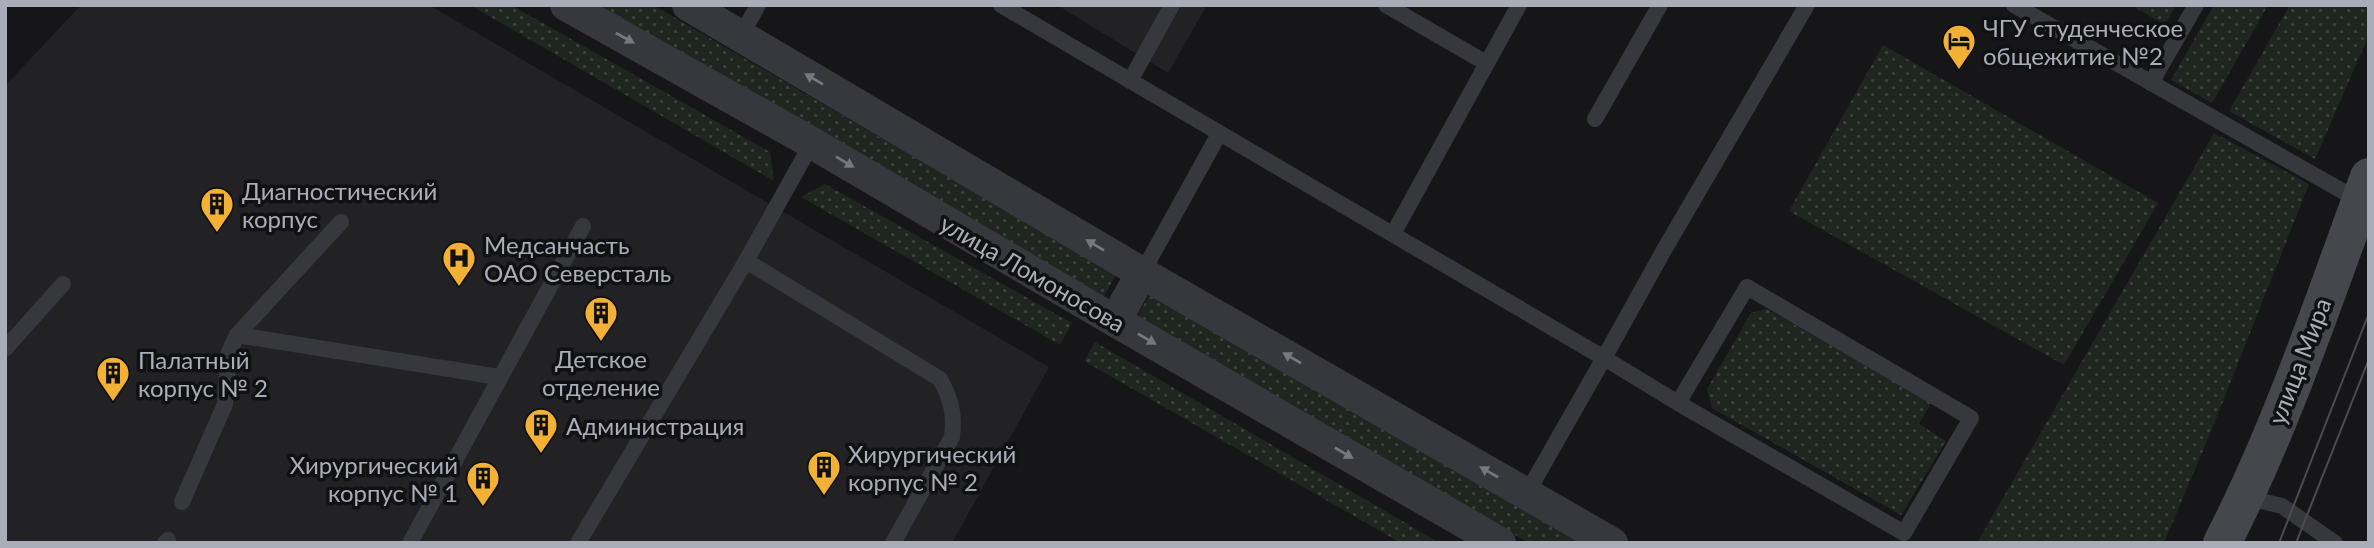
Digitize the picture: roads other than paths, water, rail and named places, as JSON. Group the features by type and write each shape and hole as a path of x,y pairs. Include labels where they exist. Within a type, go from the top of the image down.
{"main road":[{"name":"улица Мира","path":"2222,543 2245,497 2286,398 2364,189"}],"street":[{"name":"улица Ломоносова","path":"566,5 812,143 1500,543"},
{"path":"688,5 1142,273 1612,543"},
{"path":"1115,321 1142,273"}],"lane":[{"path":"741,36 758,5"},
{"path":"1001,5 1678,404 1904,533 1970,418 1747,286 1678,404"},
{"path":"1130,81 1172,5"},
{"path":"1386,5 1486,63"},
{"path":"1393,234 1519,5"},
{"path":"1595,119 1661,5"},
{"path":"1527,494 1664,250 1807,5"},
{"path":"2014,5 2151,83 2364,189"},
{"path":"2151,83 2196,5"},
{"path":"1142,273 1219,134"},
{"path":"578,543 746,261 812,143"},
{"path":"182,502 225,404 229,352 237,335 341,222"},
{"path":"410,543 583,226"},
{"path":"746,261 940,379 951,398 954,420 952,437 893,543"},
{"path":"5,349 63,284"},
{"path":"237,335 499,377"},
{"path":"2245,497 2282,506 2334,543"}],"tram line":[{"path":"2279,543 2369,313"},
{"path":"2296,543 2369,359"}],"place":[{"name":"ЧГУ студенческое общежитие №2","path":"1959,71"},
{"name":"Диагностический корпус","path":"217,234"},
{"name":"Медсанчасть ОАО Северсталь","path":"459,288"},
{"name":"Детское отделение","path":"601,343"},
{"name":"Палатный корпус № 2","path":"113,403"},
{"name":"Администрация","path":"541,455"},
{"name":"Хирургический корпус № 2","path":"824,497"},
{"name":"Хирургический корпус № 1","path":"483,508"}]}
